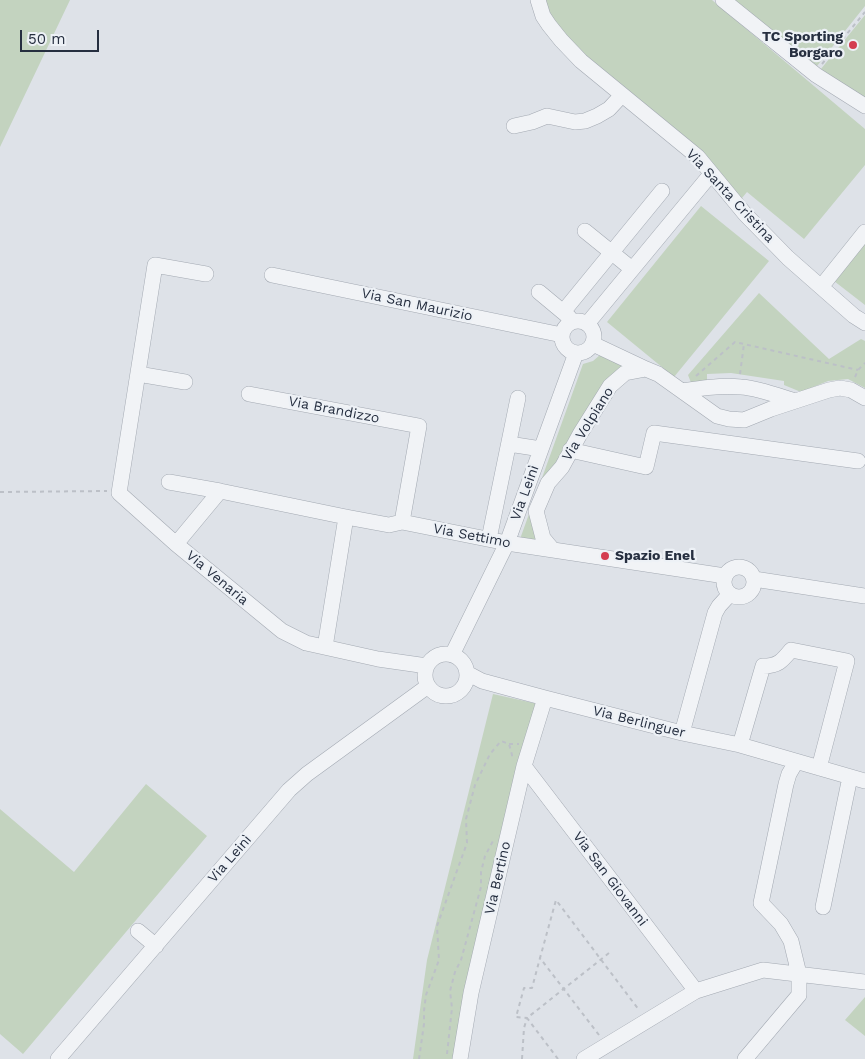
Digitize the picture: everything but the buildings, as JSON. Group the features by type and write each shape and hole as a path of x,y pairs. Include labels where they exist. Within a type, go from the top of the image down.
{"street":[{"name":"Via Santa Cristina","path":"538,0 543,16 561,40 581,61 698,158 745,214 788,258 854,316 865,323"},
{"path":"723,0 814,74 865,106"},
{"path":"514,126 532,122 546,116 575,122 585,121 610,109 622,95"},
{"path":"587,324 711,174"},
{"path":"566,323 582,322 591,328 594,333 593,344 586,352 576,353 566,349 564,344 566,323 611,252 662,191"},
{"path":"585,231 632,269"},
{"path":"821,287 865,232"},
{"path":"119,493 155,265 206,274"},
{"name":"Via San Maurizio","path":"272,275 566,323"},
{"path":"539,292 566,323"},
{"path":"593,344 658,374 717,416 730,419 744,420 794,401 840,388 851,390 865,398"},
{"name":"Via Leinì","path":"452,655 507,543 576,353"},
{"name":"Via Volpiano","path":"553,550 543,538 536,511 548,483 562,467 570,450 610,386 625,373 646,369"},
{"path":"138,374 185,382"},
{"path":"679,389 741,387 794,401"},
{"name":"Via Brandizzo","path":"249,394 419,426 402,522"},
{"path":"489,539 518,398"},
{"path":"570,450 646,467 654,433 858,461"},
{"path":"509,444 541,449"},
{"name":"Via Settimo","path":"169,482 389,525 402,522 507,543 725,576"},
{"path":"176,544 220,491"},
{"name":"Via Venaria","path":"119,493 176,544 282,631 306,643 378,659 427,666"},
{"path":"325,647 346,517"},
{"path":"741,566 750,570 754,579 753,589 745,596 735,597 724,586 725,576 731,569 741,566"},
{"path":"754,579 865,596"},
{"path":"682,733 715,613 730,594"},
{"path":"740,745 763,666 772,666 781,662 791,650 847,661 819,768"},
{"path":"446,654 452,655 462,662 466,678 462,689 451,696 444,696 432,691 428,686 425,680 425,672 427,666 435,657 446,654"},
{"name":"Via Berlinguer","path":"466,678 682,733 740,745 865,781"},
{"name":"Via Leinì","path":"58,1059 290,790 314,769 428,686"},
{"name":"Via Bertino","path":"460,1059 471,994 518,765 545,698"},
{"path":"745,1059 799,995 800,974 792,941 761,903 786,784 796,762"},
{"name":"Via San Giovanni","path":"518,765 696,992"},
{"path":"823,906 850,777"},
{"path":"138,930 156,946"},
{"path":"584,1059 696,992 763,970 865,982"}],"path":[{"path":"814,74 865,12"},
{"path":"679,389 735,342 858,370"},
{"path":"851,390 858,370 865,363"},
{"path":"0,492 104,491 119,493"},
{"path":"418,1059 424,1024 426,995 439,960 437,926 467,843 466,819 475,785 490,754 501,741 509,744 512,755 518,765"},
{"path":"447,1059 452,1008 450,991 455,972 461,960 481,887 481,872 496,834"},
{"path":"558,1059 527,1018 516,1017 524,988 532,988 556,900 648,1021"},
{"path":"522,1059 524,1028 527,1018 609,953"},
{"path":"540,958 607,1045"}],"green space":[{"path":"0,0 70,0 0,147"},
{"path":"538,0 712,0 865,129 865,165 804,239 747,192 742,198 581,61"},
{"path":"733,0 865,0 865,6 817,66"},
{"name":"TC Sporting Borgaro","path":"865,15 865,106 816,75"},
{"path":"701,206 769,261 674,377 607,322"},
{"path":"865,240 865,305 834,281"},
{"path":"759,293 829,359 861,339 865,341 865,388 848,379 828,381 801,392 784,385 784,381 731,373 707,374 707,383 692,385 688,375"},
{"path":"600,355 622,363 626,368 536,511 543,544 520,539 583,364 593,361"},
{"path":"493,694 538,704 454,1059 413,1059 427,960"},
{"path":"146,784 207,836 23,1054 0,1034 0,809 74,872"},
{"path":"865,997 865,1036 845,1020"}],"place":[{"name":"TC Sporting Borgaro","path":"853,45"},
{"name":"Spazio Enel","path":"605,556"}]}
